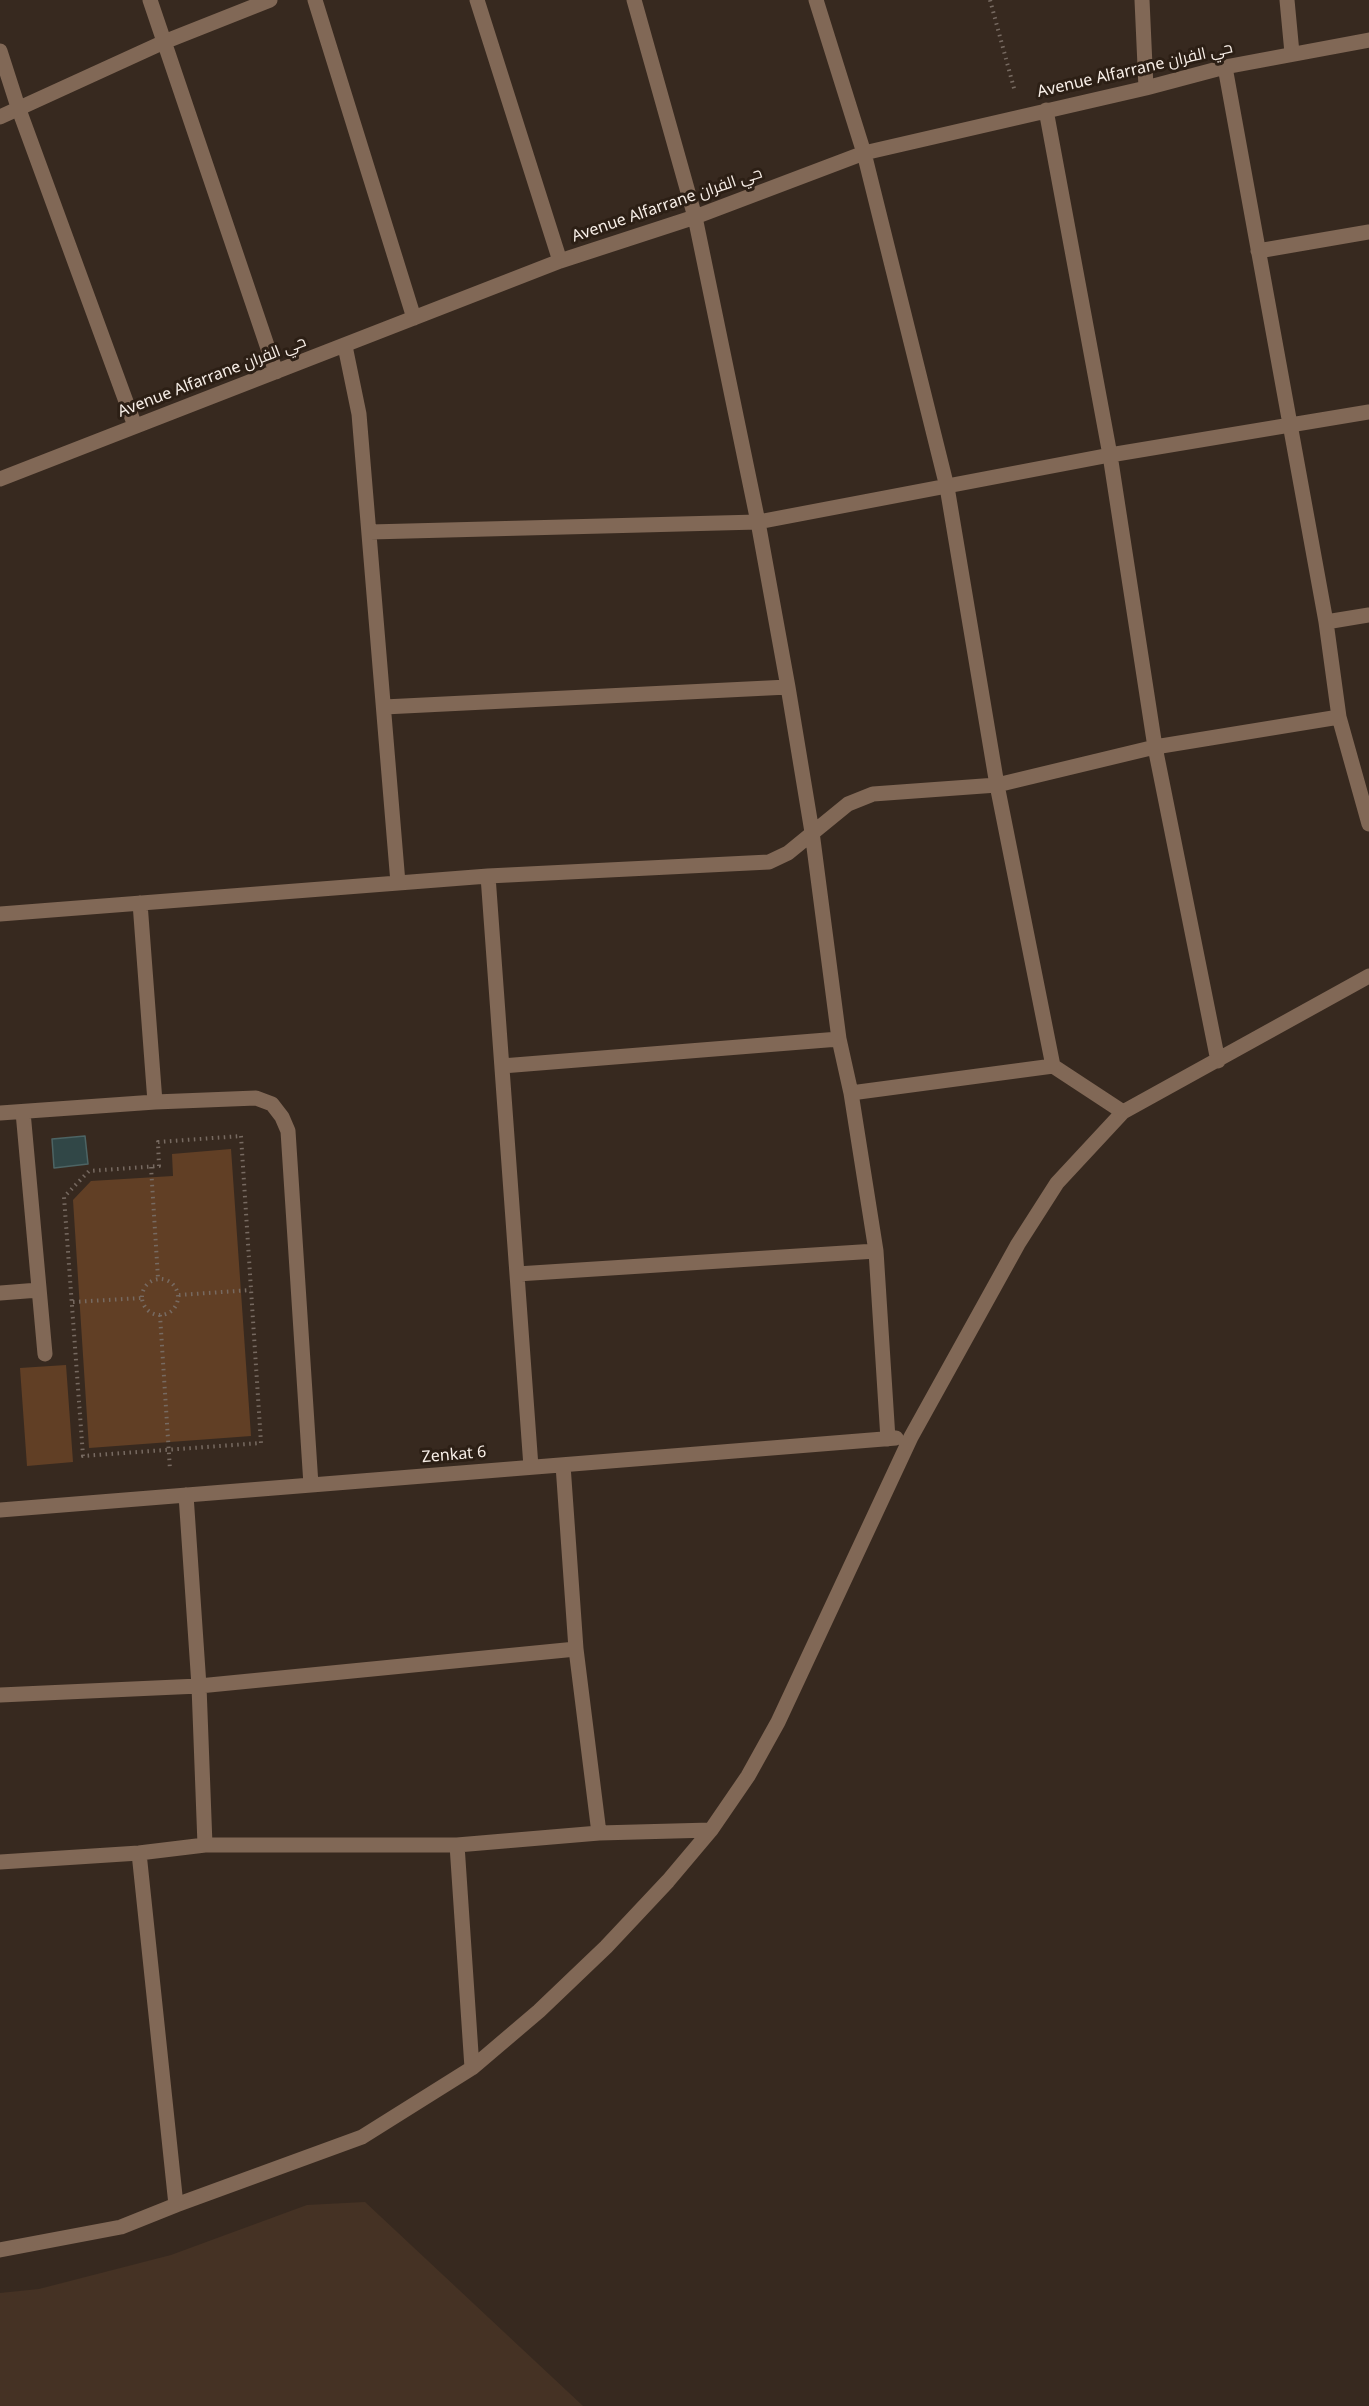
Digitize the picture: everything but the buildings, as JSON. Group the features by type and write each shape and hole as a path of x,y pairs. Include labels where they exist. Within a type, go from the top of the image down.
{"street":[{"path":"150,0 276,372"},
{"path":"0,117 164,42 270,0"},
{"path":"315,0 414,318"},
{"path":"477,0 560,261"},
{"path":"634,0 695,217 758,522 788,687 812,832 839,1039 851,1093 876,1251 888,1439"},
{"path":"816,0 864,153 947,487 997,785 1053,1066"},
{"path":"1142,0 1146,88"},
{"path":"1287,0 1292,53"},
{"name":"Avenue Alfarrane حي الفران","path":"0,479 560,261 695,217 864,153 1146,88 1225,67 1369,40"},
{"path":"0,51 18,107 135,426"},
{"path":"1225,67 1326,622 1339,717 1369,824"},
{"path":"1046,110 1110,454 1155,747 1218,1061"},
{"path":"1258,251 1369,232"},
{"path":"345,346 359,414 398,883"},
{"path":"370,532 758,522 1110,454 1369,412"},
{"path":"1326,622 1369,615"},
{"path":"384,707 788,687"},
{"path":"0,914 488,876 769,862 788,853 848,804 873,794 997,785 1155,747 1339,717"},
{"path":"488,876 531,1467"},
{"path":"140,903 155,1102"},
{"path":"0,2250 122,2227 362,2137 472,2068 539,2011 606,1947 668,1881 711,1830 748,1776 778,1722 911,1437 1018,1245 1052,1192 1123,1112 1369,976"},
{"path":"502,1066 839,1039"},
{"path":"851,1093 1053,1066 1123,1112"},
{"path":"0,1113 155,1102 256,1098 272,1104 282,1117 288,1131 311,1485"},
{"path":"23,1112 45,1354"},
{"path":"517,1274 876,1251"},
{"path":"0,1293 40,1297"},
{"name":"Zenkat 6","path":"0,1510 911,1437"},
{"path":"563,1465 576,1649 599,1833"},
{"path":"179,1495 200,1686 205,1845"},
{"path":"0,1695 200,1686 576,1649"},
{"path":"0,1862 139,1853 205,1845 456,1845 599,1833 711,1830"},
{"path":"456,1845 472,2068"},
{"path":"139,1853 176,2205"}],"path":[{"path":"990,0 1022,115"},
{"path":"241,1136 261,1443 83,1456 64,1197 89,1171 151,1167 159,1166 158,1142 241,1136"},
{"path":"151,1167 158,1278"},
{"path":"158,1278 173,1284 178,1295 172,1311 160,1315 150,1313 141,1298 145,1286 158,1278"},
{"path":"178,1295 251,1290"},
{"path":"40,1297 73,1302 141,1298"},
{"path":"160,1315 169,1450 179,1495"}],"shaded area":[{"path":"231,1149 251,1436 89,1448 73,1200 91,1181 173,1176 172,1154"},
{"path":"66,1365 73,1462 27,1466 20,1368"},
{"path":"365,2202 583,2406 0,2406 0,2293 39,2289 171,2255 307,2205"}]}
